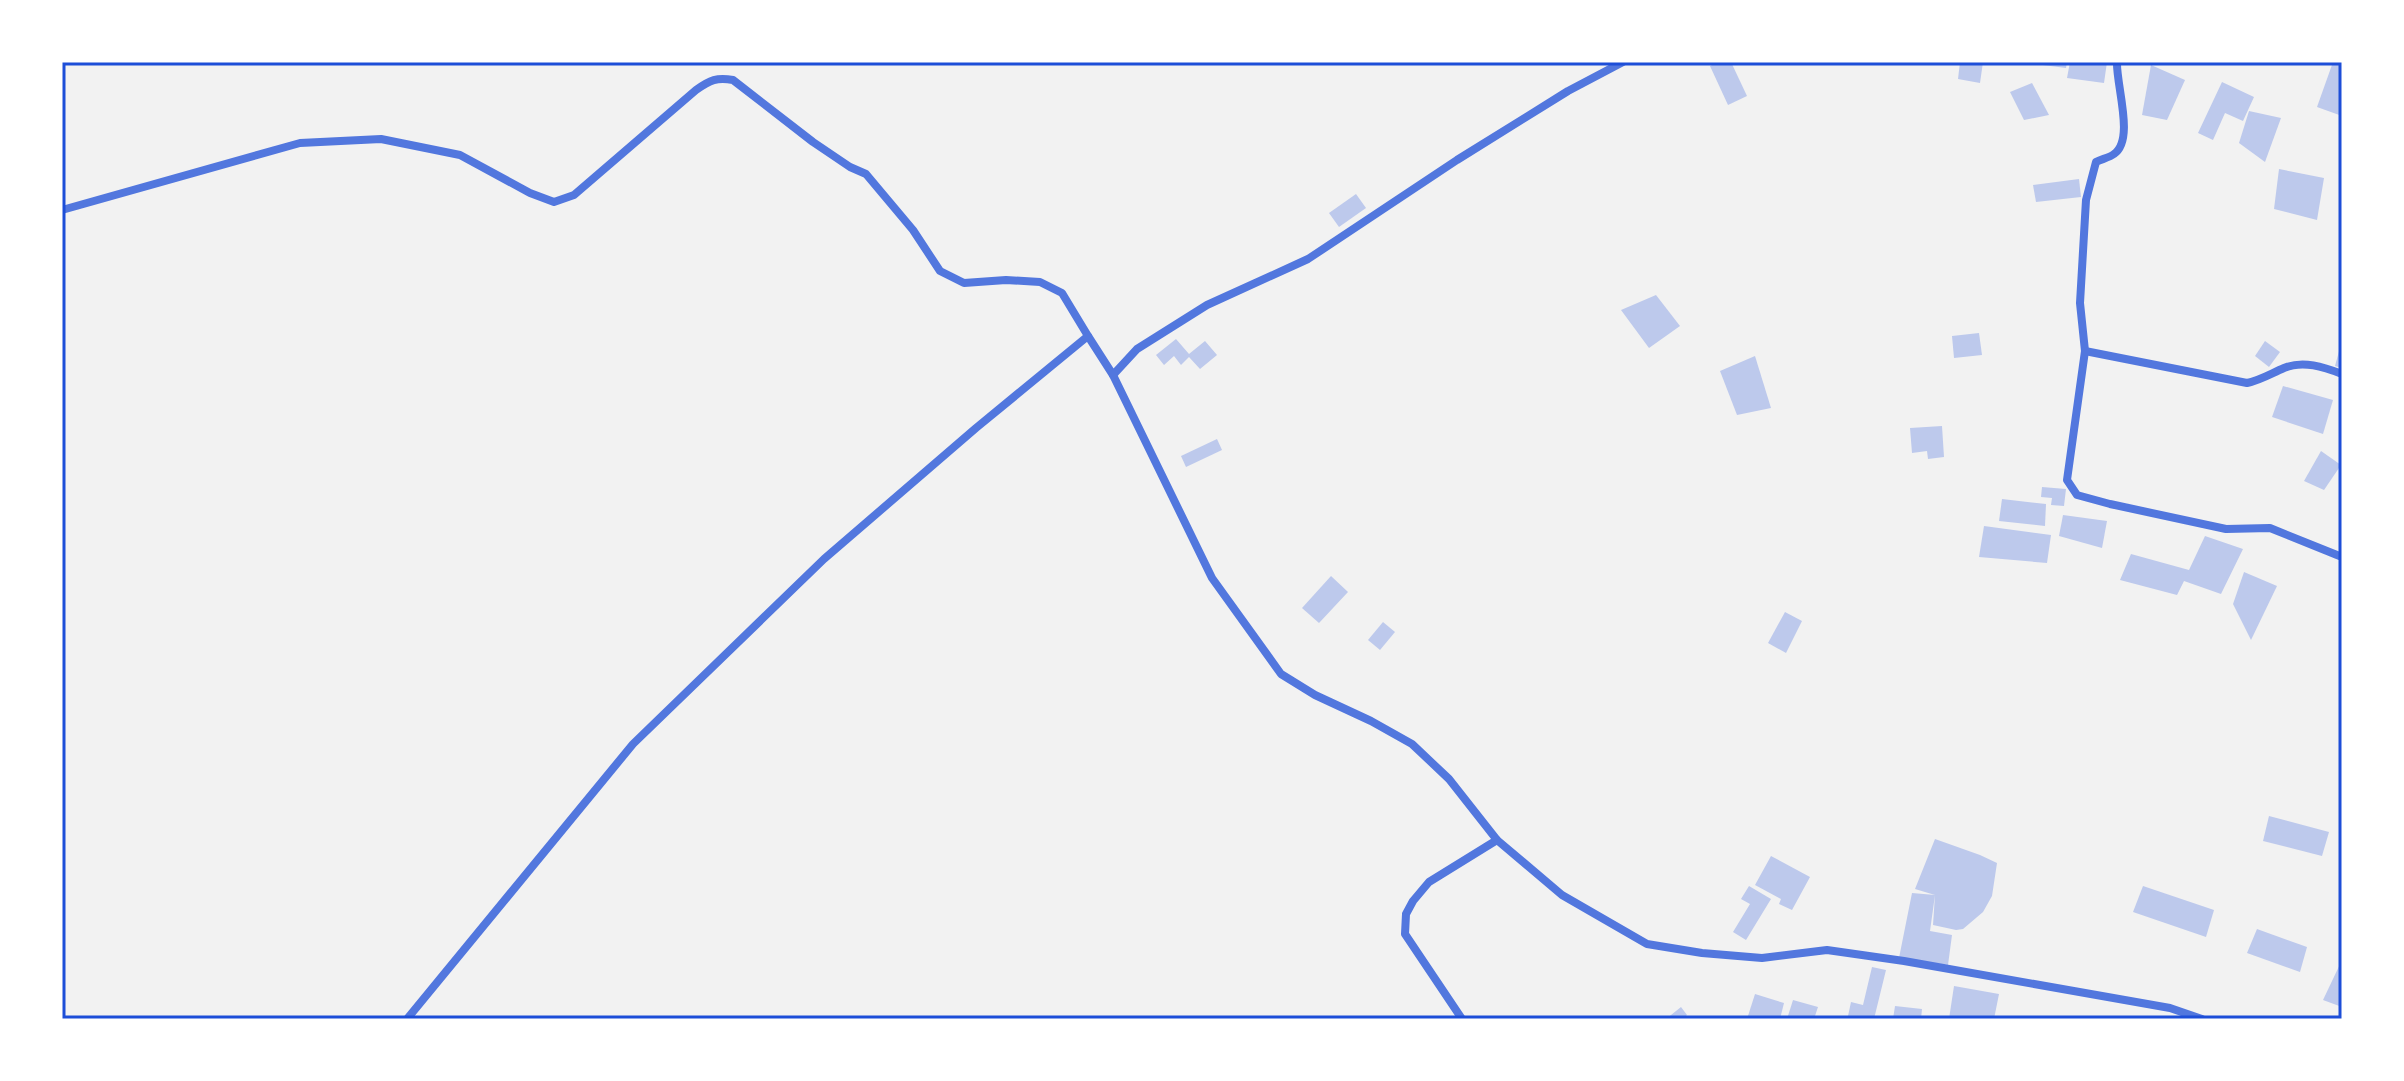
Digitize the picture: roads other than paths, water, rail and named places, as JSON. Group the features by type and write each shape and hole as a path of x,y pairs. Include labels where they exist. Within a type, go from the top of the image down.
{"street":[{"path":"1113,375 1137,349 1207,305 1308,259 1543,106 1623,62"},
{"path":"2117,62 2124,131 2121,146 2115,154 2096,162 2086,200 2080,303 2085,351 2067,480 2077,495 2226,529 2270,528 2342,557"},
{"path":"62,210 300,143 381,139 460,155 530,193 554,202 574,195 710,80 733,80 813,142 866,174 913,230 940,271 964,283 1006,280 1040,282 1062,293 1113,375 1212,578 1281,674 1315,695 1412,744 1449,779 1497,840 1562,895 1647,944 1762,958 1827,950 2170,1008 2202,1019"},
{"path":"407,1019 633,744 824,559 1088,336"},
{"path":"2085,351 2247,383 2288,366 2303,364 2342,374"},
{"path":"1462,1019 1405,934 1406,914 1429,882 1497,840"}]}
